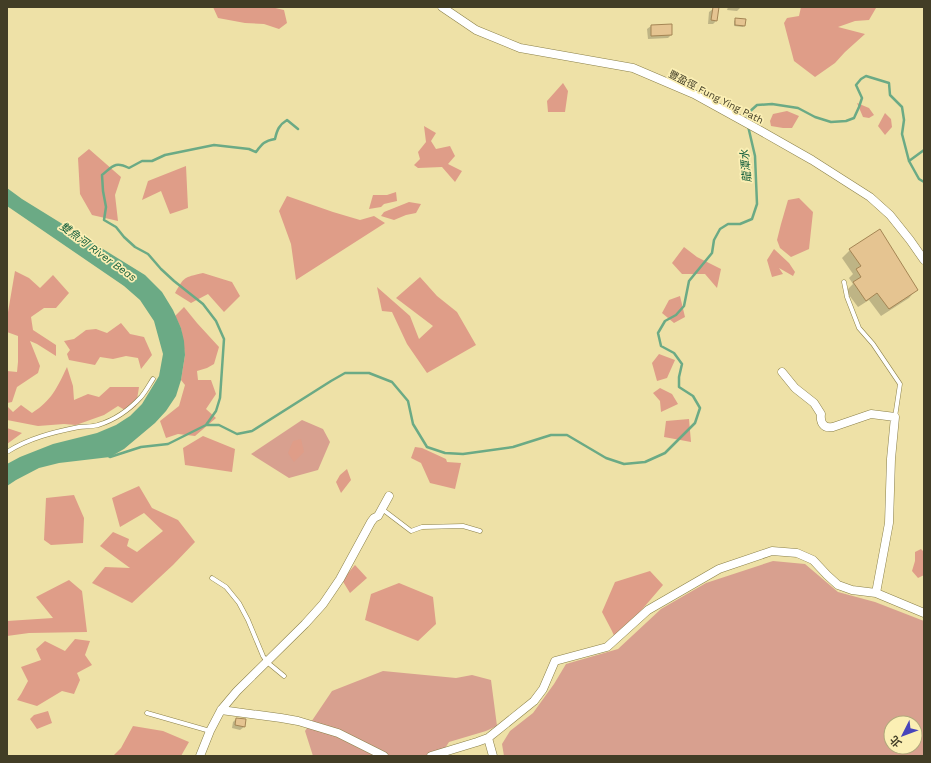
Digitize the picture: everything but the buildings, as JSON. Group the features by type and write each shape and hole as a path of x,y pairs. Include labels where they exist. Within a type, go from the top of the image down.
{"street":[{"name":"豐盈徑 Fung Ying Path","path":"442,7 476,30 520,48 633,68 694,94 812,160 870,197 890,215 924,260"},
{"path":"782,372 795,388 814,403 821,414 821,420 824,426 828,428 871,414 895,417 891,459 889,523 876,594"},
{"path":"200,756 210,731 221,710 237,691 324,604 340,579 371,522 378,516 389,496"},
{"path":"431,756 488,738 534,701 543,689 555,661 607,647 648,610 719,569 772,551 797,553 813,560 838,584 852,590 876,594 924,614"},
{"path":"221,710 298,721 338,733 384,756"},
{"path":"488,738 493,756"}],"lane":[{"path":"844,282 847,297 859,328 873,344 900,384 895,417"},
{"path":"7,452 16,446 47,434 82,426 96,426 110,421 120,415 142,396 153,379"},
{"path":"382,509 412,531 422,528 463,526 480,531"},
{"path":"212,578 226,587 238,603 248,620 263,656 267,662 284,676"},
{"path":"147,713 210,731"}],"shaded area":[{"path":"213,7 271,7 284,10 287,23 279,29 264,24 245,23 218,18"},
{"path":"801,7 878,7 869,20 855,21 838,27 865,34 835,63 815,77 794,61 784,23 787,18 799,16"},
{"path":"563,83 568,91 565,112 548,112 547,101"},
{"path":"857,103 869,108 874,115 869,118 863,117"},
{"path":"787,111 799,116 792,128 771,126 770,121 773,114"},
{"path":"885,113 891,119 892,127 885,135 878,126"},
{"path":"424,126 436,133 431,141 436,149 450,146 455,156 448,164 462,171 455,182 442,167 418,168 414,165 420,159 418,152 426,142"},
{"path":"89,149 121,177 115,195 118,221 92,215 80,194 78,158"},
{"path":"186,166 188,208 170,214 161,191 142,200 148,181"},
{"path":"396,192 397,201 384,204 381,207 369,209 373,195 387,195"},
{"path":"287,196 360,220 374,216 385,223 296,280 291,244 279,211"},
{"path":"799,198 813,212 809,249 791,257 780,248 777,240 788,200"},
{"path":"409,202 421,204 416,213 394,220 381,216 384,212"},
{"path":"684,247 697,257 721,269 717,288 705,274 682,274 672,263"},
{"path":"774,249 789,263 795,272 793,276 779,268 783,274 772,277 767,260"},
{"path":"15,271 29,278 40,288 53,275 69,293 56,308 44,308 31,317 33,330 56,345 56,356 30,341 40,366 38,373 17,387 12,402 7,403 7,371 17,372 18,362 18,336 7,332 7,318"},
{"path":"203,273 232,282 240,296 224,312 208,294 191,303 175,293 185,278"},
{"path":"420,277 437,296 457,312 476,345 427,373 407,344 392,312 382,311 377,287 410,316 419,339 433,326 396,298"},
{"path":"680,296 685,317 674,323 662,313 669,300"},
{"path":"184,307 219,347 214,364 197,371 198,380 211,380 216,394 206,409 216,418 195,436 178,434 166,438 160,421 179,406 185,385 181,380 185,355 181,328 175,316"},
{"path":"121,323 130,334 144,337 152,355 141,369 138,358 126,356 113,359 100,357 95,365 69,360 67,354 70,350 64,341 74,339 86,330 96,329 107,333"},
{"path":"659,354 675,360 667,378 657,381 652,363"},
{"path":"67,367 73,386 74,400 88,394 99,397 110,387 139,387 136,406 128,412 118,406 104,415 76,425 64,424 38,426 7,420 8,407 13,412 21,405 32,413 39,408 57,387"},
{"path":"660,388 672,394 678,404 661,412 660,401 653,393"},
{"path":"689,419 691,442 664,437 666,421"},
{"path":"302,420 323,429 330,442 318,470 289,478 251,454"},
{"path":"7,428 22,433 7,444"},
{"path":"203,436 235,449 232,472 185,465 183,448"},
{"path":"301,439 304,452 294,462 288,453 293,441"},
{"path":"415,447 422,448 446,459 447,462 461,463 455,489 430,483 421,463 411,458"},
{"path":"347,469 351,480 341,493 336,482 340,475"},
{"path":"139,486 152,508 178,520 195,542 173,565 132,603 92,583 105,567 130,568 100,546 113,532 129,539 127,546 137,552 163,531 144,513 120,527 112,498"},
{"path":"74,495 84,518 83,543 51,545 44,540 46,498"},
{"path":"921,549 924,552 924,575 918,578 912,571 915,561 915,552"},
{"path":"773,561 805,564 838,592 875,602 924,621 924,756 504,756 502,744 510,731 533,713 554,684 566,664 618,649 661,609 706,583"},
{"path":"355,565 367,578 350,593 342,580"},
{"path":"650,571 663,585 615,638 602,612 615,582"},
{"path":"69,580 82,591 87,632 29,633 7,636 7,621 53,618 36,597"},
{"path":"399,583 433,597 436,624 418,641 365,620 371,594"},
{"path":"75,639 90,641 85,655 92,665 77,673 80,680 74,694 62,691 37,706 17,700 28,681 21,667 41,660 36,649 45,641 65,651"},
{"path":"383,671 456,678 472,675 491,680 497,726 486,731 449,742 440,756 313,756 305,731 332,691"},
{"path":"48,711 52,723 37,729 30,719 34,715"},
{"path":"133,726 163,731 189,742 181,756 113,756 121,748"}],"water":[{"name":"雙魚河 River Beas","path":"7,188 22,199 145,275 162,292 173,310 181,328 185,355 181,380 176,396 166,411 155,423 124,449 110,457 59,463 39,468 7,486 7,464 20,457 53,444 97,433 116,425 130,416 142,404 159,376 163,354 154,321 140,300 124,286 7,206"}],"waterway":[{"name":"龍潭水","path":"748,121 747,114 757,105 772,104 798,108 815,117 831,122 846,121 854,118 859,107 862,98 856,85 861,79 866,76 889,83 890,95 902,107 904,120 902,134 909,161 919,179 924,182"},
{"path":"206,425 216,411 220,398 224,339 216,321 203,304 174,281 148,254 135,247 116,227 104,220 106,207 102,175 117,165 129,168 142,161 152,161 165,155 214,145 249,149 256,152 264,143 275,139 279,128 287,120 298,129"},
{"path":"107,455 110,457 141,447 168,444 206,425 219,425 237,434 252,431 345,373 369,373 392,382 408,401 413,424 427,447 445,453 463,454 513,447 551,435 567,435 606,458 624,464 645,462 665,453 695,423 700,408 693,396 679,387 679,377 682,364 674,353 661,346 658,333 665,321 676,315 684,306 689,281 712,253 714,240 720,229 728,224 740,224 752,219 757,204 755,156 748,126"},
{"path":"909,161 924,150"}]}
